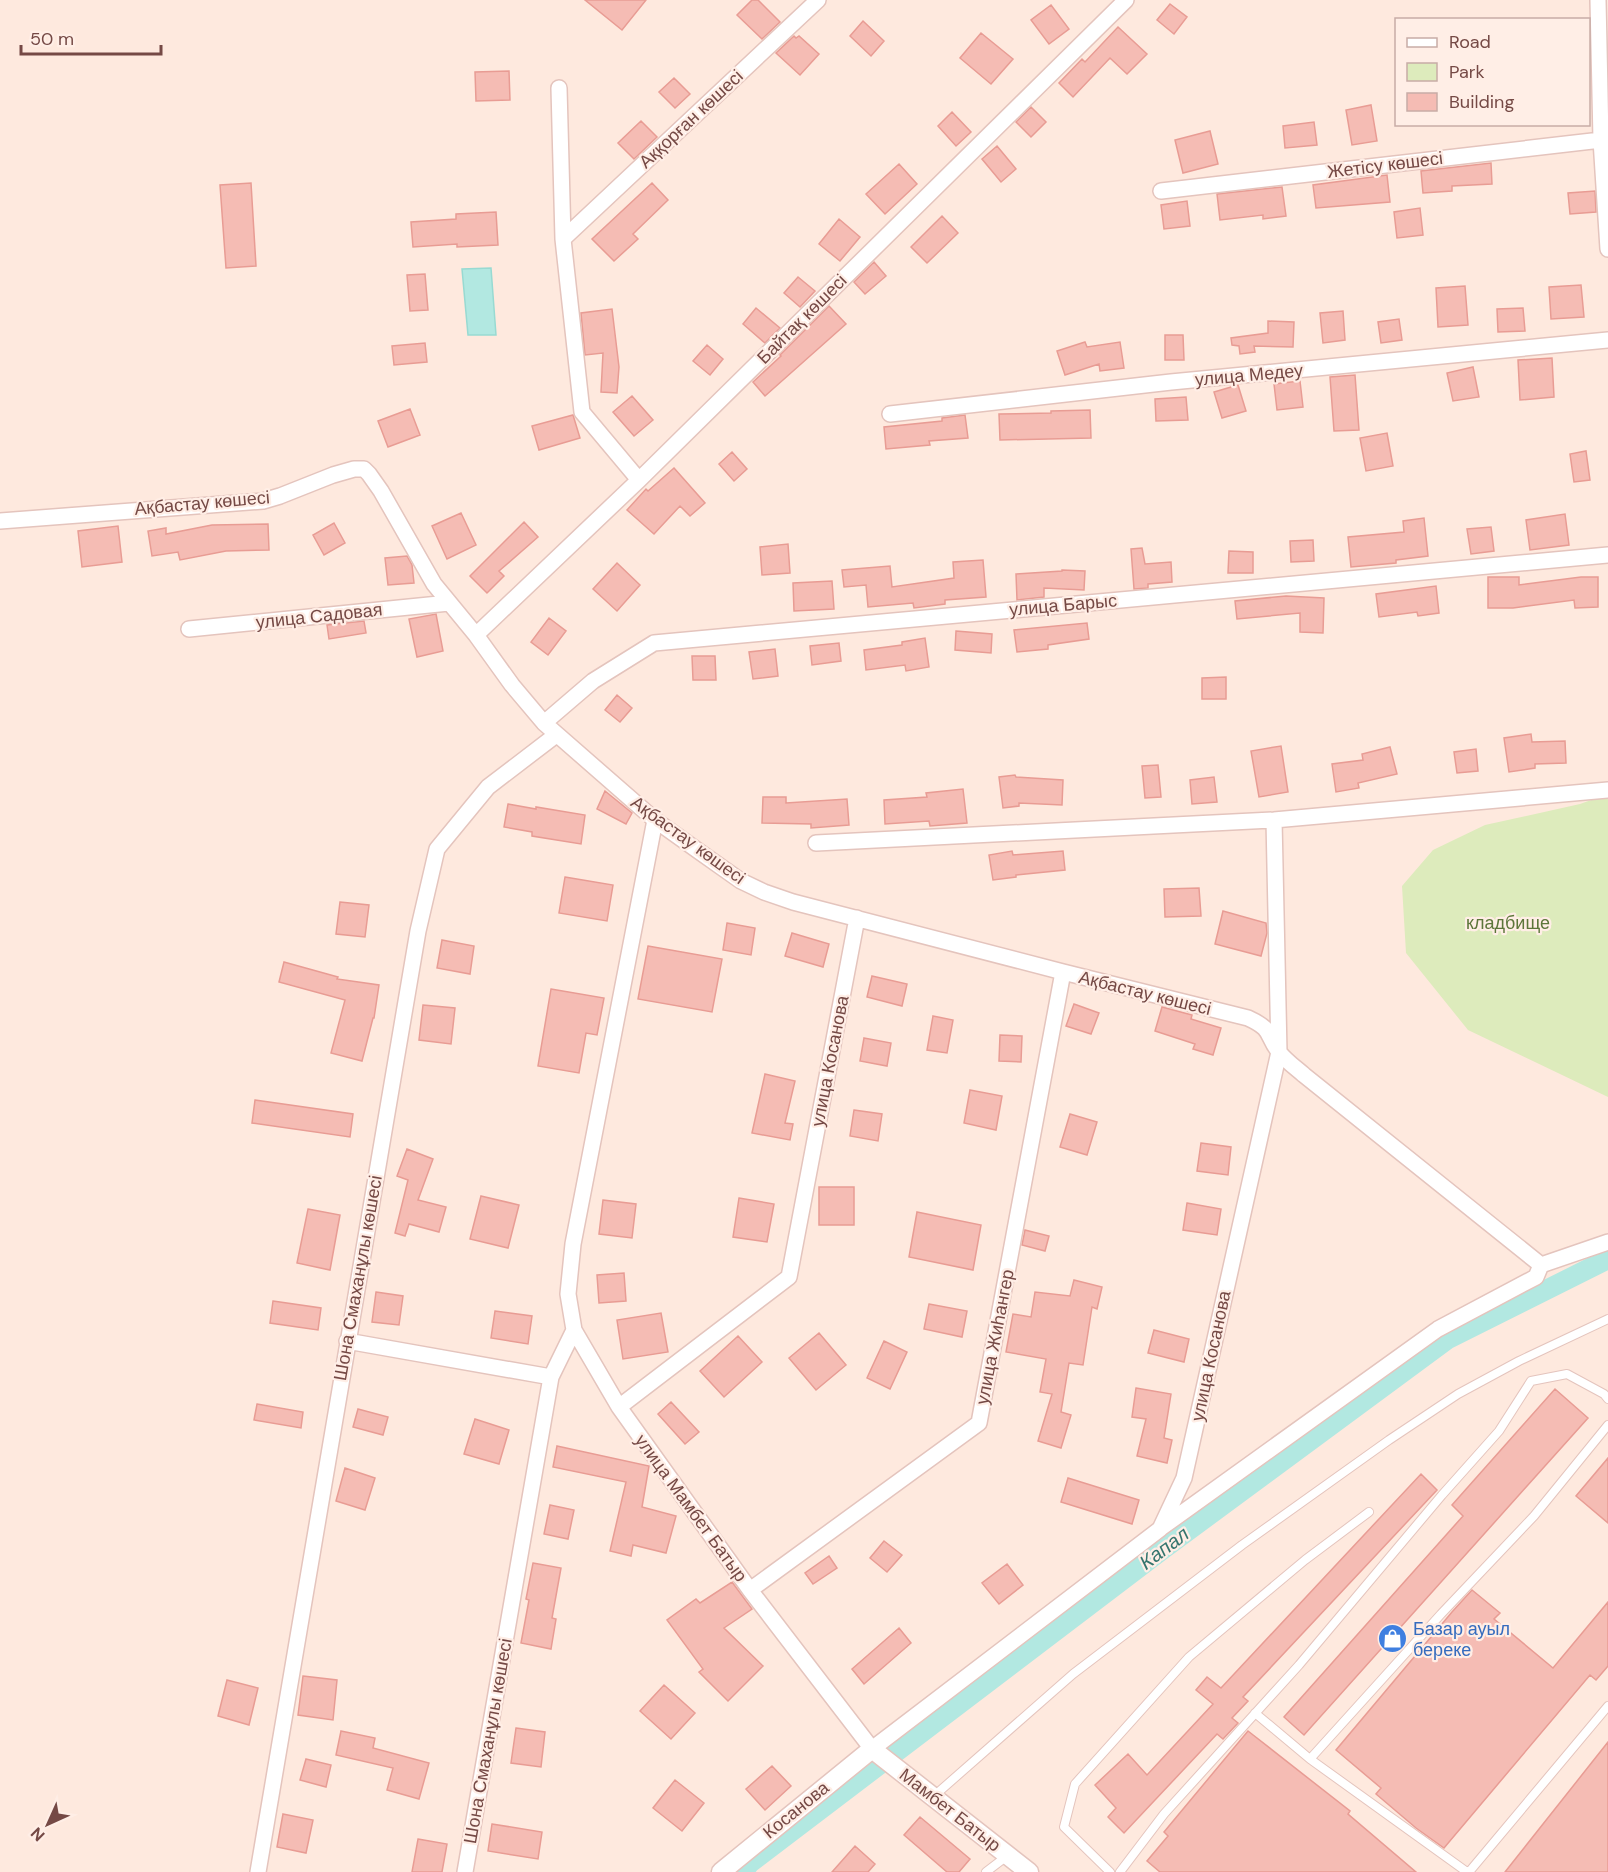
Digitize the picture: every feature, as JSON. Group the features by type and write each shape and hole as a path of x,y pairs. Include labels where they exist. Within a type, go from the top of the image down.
{"street":[{"name":"Аққорған көшесі","path":"563,239 818,0"},
{"name":"Байтақ көшесі","path":"476,635 639,480 1126,0"},
{"path":"1598,0 1608,249"},
{"path":"558,88 563,239 582,412 639,480"},
{"name":"Жетісу көшесі","path":"1161,191 1605,141"},
{"name":"улица Медеу","path":"890,414 1171,382 1608,340"},
{"name":"Ақбастау көшесі","path":"0,521 263,501 333,475 354,469 364,469 381,491 434,584 544,723 655,820 741,881 792,902 1248,1018 1267,1029 1279,1052 1304,1075 1541,1265"},
{"name":"улица Барыс","path":"544,723 593,681 654,643 1608,555"},
{"name":"улица Садовая","path":"189,629 449,603"},
{"name":"Шона Смаханұлы көшесі","path":"258,1872 418,931 437,849 488,787 556,735"},
{"path":"816,843 1274,820 1608,790"},
{"name":"улица Мамбет Батыр","path":"655,820 573,1244 568,1294 574,1330 619,1407 750,1590 872,1749"},
{"name":"улица Косанова","path":"872,1749 1160,1529 1184,1478 1279,1052 1274,820"},
{"name":"улица Косанова","path":"619,1407 789,1277 857,918"},
{"name":"улица Жиhангер","path":"750,1590 979,1423 1063,972"},
{"path":"1160,1529 1438,1329 1536,1277 1541,1265 1608,1242"},
{"name":"Шона Смаханұлы көшесі","path":"465,1872 551,1377 574,1330"},
{"path":"347,1341 551,1377"},
{"name":"Мамбет Батыр","path":"872,1749 1029,1872"},
{"name":"Косанова","path":"721,1872 872,1749"}],"lane":[{"path":"934,1796 1073,1674 1242,1545 1380,1446 1458,1394 1608,1319"},
{"path":"1120,1872 1164,1814 1299,1665 1499,1431 1532,1380 1567,1374 1607,1395"},
{"path":"1310,1759 1441,1614 1534,1516 1608,1425"},
{"path":"1110,1872 1064,1827 1075,1784 1189,1657 1305,1560 1369,1512"},
{"path":"1255,1713 1310,1759 1468,1872 1608,1706"},
{"path":"986,1872 1007,1856"}],"green space":[{"name":"кладбище","path":"1608,794 1608,1097 1468,1030 1406,953 1402,886 1433,850 1485,825 1580,804"}],"water":[{"path":"491,268 496,335 468,335 462,269"}],"building":[{"path":"585,0 646,0 622,30"},
{"path":"752,0 758,0 780,22 762,39 737,15"},
{"path":"1170,4 1187,17 1174,34 1157,20"},
{"path":"1051,5 1069,29 1049,44 1031,20"},
{"path":"863,21 884,41 871,56 850,36"},
{"path":"1118,27 1147,54 1127,74 1110,58 1073,97 1059,83 1082,59 1085,62"},
{"path":"981,33 1013,59 991,84 960,58"},
{"path":"794,36 796,38 799,36 819,54 800,75 776,53"},
{"path":"509,71 510,100 476,101 475,72"},
{"path":"674,78 690,94 675,108 659,92"},
{"path":"1371,105 1377,141 1352,145 1346,110"},
{"path":"1031,107 1046,122 1031,137 1016,122"},
{"path":"952,112 971,132 956,146 938,126"},
{"path":"641,121 657,137 634,159 618,143"},
{"path":"1314,122 1317,145 1285,148 1283,126"},
{"path":"1210,131 1218,164 1183,173 1175,140"},
{"path":"997,146 1016,169 1001,182 982,159"},
{"path":"1491,163 1492,184 1452,186 1452,191 1423,193 1421,171"},
{"path":"899,164 917,184 885,214 866,194"},
{"path":"1387,175 1390,202 1316,208 1313,185"},
{"path":"251,183 256,266 226,268 220,185"},
{"path":"652,183 668,200 633,234 638,239 614,261 592,239"},
{"path":"1282,187 1286,216 1263,219 1263,215 1220,220 1217,194"},
{"path":"1595,191 1596,212 1570,214 1568,193"},
{"path":"1187,201 1190,226 1164,229 1161,205"},
{"path":"1420,208 1423,235 1397,238 1394,212"},
{"path":"496,212 498,245 457,247 457,244 413,247 411,222 456,219 456,214"},
{"path":"942,216 958,233 927,263 911,247"},
{"path":"839,219 860,237 840,261 819,244"},
{"path":"874,262 886,276 865,294 854,282"},
{"path":"425,274 428,310 410,311 407,275"},
{"path":"798,277 815,291 800,307 784,293"},
{"path":"1581,285 1584,317 1551,319 1549,287"},
{"path":"1465,286 1468,325 1438,327 1436,288"},
{"path":"829,306 846,324 765,396 753,382"},
{"path":"756,308 780,328 765,343 743,324"},
{"path":"1523,308 1525,331 1498,332 1497,309"},
{"path":"612,309 619,367 617,393 601,392 603,353 585,355 581,313"},
{"path":"1343,311 1345,340 1323,343 1320,313"},
{"path":"1399,319 1402,340 1381,343 1378,322"},
{"path":"1268,321 1294,322 1293,347 1254,346 1255,352 1240,354 1239,346 1232,345 1231,338 1268,333"},
{"path":"1165,335 1183,335 1184,360 1165,360"},
{"path":"1085,342 1087,347 1120,342 1124,368 1100,371 1099,364 1065,375 1057,351"},
{"path":"425,343 427,362 394,365 392,346"},
{"path":"707,345 723,359 710,375 693,361"},
{"path":"1552,358 1554,397 1520,400 1518,360"},
{"path":"1473,367 1479,397 1453,401 1447,373"},
{"path":"1355,375 1359,430 1334,431 1330,377"},
{"path":"1300,381 1303,407 1277,410 1274,384"},
{"path":"1238,385 1246,411 1222,418 1214,392"},
{"path":"632,396 653,420 634,436 613,412"},
{"path":"1186,397 1188,420 1156,421 1155,399"},
{"path":"410,409 420,435 388,447 378,421"},
{"path":"1090,410 1091,438 1000,440 999,414"},
{"path":"573,415 580,438 539,450 532,426"},
{"path":"965,415 968,438 929,441 930,445 886,449 884,427 942,421 942,418"},
{"path":"1387,433 1393,466 1366,471 1360,438"},
{"path":"1586,451 1590,480 1574,482 1570,454"},
{"path":"732,452 747,469 734,481 719,464"},
{"path":"674,468 705,503 690,516 680,506 654,534 627,510 646,489 648,491"},
{"path":"461,513 476,545 447,559 432,526"},
{"path":"1565,514 1569,545 1530,550 1526,520"},
{"path":"1424,518 1428,556 1396,560 1396,563 1351,567 1348,537 1404,532 1403,521"},
{"path":"524,522 538,537 499,571 504,576 487,593 470,576"},
{"path":"334,523 345,543 324,555 313,535"},
{"path":"268,524 269,550 226,551 180,560 178,552 152,556 148,531 166,528 166,534 212,525"},
{"path":"118,526 122,562 82,567 78,531"},
{"path":"1491,527 1494,551 1471,554 1467,529"},
{"path":"1313,540 1314,561 1291,562 1290,541"},
{"path":"788,544 790,573 762,575 760,547"},
{"path":"1142,548 1145,564 1171,562 1172,582 1148,584 1148,588 1134,589 1131,549"},
{"path":"1229,551 1253,552 1253,573 1228,573"},
{"path":"407,556 412,565 414,583 388,585 385,558"},
{"path":"983,560 986,597 945,600 945,604 914,608 913,603 868,607 866,585 844,587 842,570 890,566 892,587 954,578 953,562"},
{"path":"617,563 640,585 617,611 593,589"},
{"path":"1062,570 1085,571 1084,590 1044,588 1044,597 1017,600 1016,574"},
{"path":"1488,577 1519,577 1519,585 1598,577 1598,607 1575,608 1574,600 1513,608 1488,608"},
{"path":"832,581 834,609 794,611 793,583"},
{"path":"1436,586 1439,613 1418,616 1417,612 1379,617 1376,594"},
{"path":"1286,596 1324,598 1323,633 1300,632 1300,613 1237,619 1235,601"},
{"path":"436,614 443,651 417,657 409,619"},
{"path":"549,618 566,631 548,655 531,642"},
{"path":"364,621 366,633 329,639 327,625"},
{"path":"1087,623 1089,639 1048,645 1048,649 1017,652 1014,630"},
{"path":"956,631 992,634 991,653 955,650"},
{"path":"925,638 929,667 906,671 905,665 866,670 864,650 902,645 902,642"},
{"path":"839,643 841,661 812,665 810,646"},
{"path":"775,649 778,676 753,679 749,652"},
{"path":"692,656 715,656 716,680 693,680"},
{"path":"1226,677 1226,699 1202,699 1202,678"},
{"path":"617,695 632,708 620,722 605,710"},
{"path":"1531,734 1532,742 1565,741 1566,763 1535,764 1535,768 1509,772 1504,738"},
{"path":"1281,746 1288,792 1259,797 1251,751"},
{"path":"1390,747 1397,774 1358,783 1359,788 1336,792 1332,764 1363,760 1362,754"},
{"path":"1476,749 1478,771 1457,773 1454,752"},
{"path":"1158,765 1161,797 1145,798 1142,766"},
{"path":"1015,775 1016,777 1063,780 1062,805 1019,803 1019,806 1003,808 999,777"},
{"path":"1214,777 1217,802 1192,804 1190,780"},
{"path":"963,789 967,823 930,826 929,821 885,824 884,800 927,797 926,793"},
{"path":"605,791 632,813 626,824 597,809"},
{"path":"763,797 786,797 786,803 847,799 849,825 811,828 811,824 762,823"},
{"path":"508,804 585,815 581,844 532,836 532,832 504,827"},
{"path":"1012,851 1013,855 1063,851 1065,870 993,880 989,855"},
{"path":"565,877 613,885 607,921 559,913"},
{"path":"1199,888 1201,916 1165,917 1164,889"},
{"path":"340,902 369,905 365,937 336,934"},
{"path":"1223,911 1266,923 1267,933 1261,956 1215,944"},
{"path":"727,923 755,928 751,955 723,950"},
{"path":"792,933 829,944 823,967 785,956"},
{"path":"442,940 474,946 470,974 437,968"},
{"path":"648,946 722,959 712,1012 638,999"},
{"path":"284,962 338,977 337,979 379,985 374,1018 362,1061 331,1053 345,1000 279,982"},
{"path":"872,976 907,984 902,1006 867,997"},
{"path":"551,989 604,998 597,1035 586,1033 579,1073 538,1066"},
{"path":"1074,1004 1099,1013 1091,1034 1066,1026"},
{"path":"423,1005 455,1008 451,1044 419,1040"},
{"path":"1162,1007 1192,1015 1191,1019 1221,1028 1213,1055 1193,1049 1195,1044 1155,1031"},
{"path":"933,1016 953,1020 947,1053 927,1050"},
{"path":"1000,1035 1022,1036 1021,1062 999,1061"},
{"path":"864,1038 891,1043 887,1066 860,1061"},
{"path":"765,1074 795,1081 785,1123 793,1124 790,1140 752,1133"},
{"path":"970,1090 1002,1096 996,1130 964,1123"},
{"path":"255,1100 353,1114 350,1137 252,1123"},
{"path":"854,1110 882,1114 878,1141 850,1136"},
{"path":"1070,1114 1097,1122 1087,1155 1060,1147"},
{"path":"1201,1143 1231,1147 1228,1175 1197,1171"},
{"path":"407,1149 433,1159 418,1200 446,1207 439,1232 409,1224 405,1236 395,1233 408,1180 397,1176"},
{"path":"819,1187 854,1187 854,1225 819,1225"},
{"path":"481,1196 519,1205 508,1248 470,1239"},
{"path":"739,1198 774,1204 767,1242 733,1237"},
{"path":"603,1200 636,1204 632,1238 599,1234"},
{"path":"1187,1203 1221,1209 1217,1235 1183,1230"},
{"path":"308,1209 340,1215 330,1270 297,1263"},
{"path":"917,1212 981,1225 973,1270 909,1257"},
{"path":"1025,1230 1049,1236 1045,1251 1022,1245"},
{"path":"624,1273 626,1301 599,1303 597,1275"},
{"path":"1074,1280 1102,1287 1097,1309 1092,1307 1083,1365 1069,1363 1061,1412 1071,1415 1061,1448 1038,1441 1052,1394 1040,1392 1046,1359 1006,1352 1013,1314 1031,1317 1035,1292 1070,1296"},
{"path":"376,1292 403,1296 399,1325 372,1322"},
{"path":"273,1301 321,1308 318,1330 270,1323"},
{"path":"929,1304 967,1311 962,1337 924,1329"},
{"path":"495,1311 532,1316 528,1344 491,1338"},
{"path":"661,1313 668,1352 623,1359 617,1320"},
{"path":"1154,1330 1189,1339 1184,1362 1148,1353"},
{"path":"819,1333 846,1365 816,1390 789,1358"},
{"path":"738,1336 762,1362 724,1397 700,1371"},
{"path":"884,1341 907,1352 890,1389 867,1378"},
{"path":"1136,1388 1171,1394 1164,1438 1172,1440 1167,1463 1137,1456 1146,1419 1132,1417"},
{"path":"1555,1389 1588,1418 1304,1735 1284,1717 1463,1516 1452,1505"},
{"path":"671,1402 699,1432 685,1444 658,1414"},
{"path":"257,1404 303,1412 301,1428 254,1420"},
{"path":"358,1409 388,1417 383,1435 353,1427"},
{"path":"475,1419 509,1430 499,1464 464,1454"},
{"path":"557,1446 649,1466 642,1507 676,1516 666,1553 633,1545 631,1556 610,1551 626,1482 553,1467"},
{"path":"1608,1458 1608,1523 1576,1496"},
{"path":"345,1468 375,1478 365,1510 336,1501"},
{"path":"1421,1474 1437,1490 1243,1697 1248,1701 1232,1718 1238,1723 1223,1739 1217,1734 1124,1833 1108,1817 1116,1808 1095,1785 1128,1754 1147,1775 1213,1704 1196,1690 1207,1677 1221,1688"},
{"path":"1068,1478 1139,1500 1132,1524 1061,1502"},
{"path":"550,1505 574,1510 568,1539 544,1534"},
{"path":"884,1541 902,1555 887,1572 870,1558"},
{"path":"829,1556 837,1568 813,1584 805,1573"},
{"path":"533,1563 561,1568 552,1618 556,1619 551,1649 521,1643"},
{"path":"1007,1564 1023,1585 999,1604 982,1583"},
{"path":"732,1582 752,1609 724,1628 763,1666 728,1701 699,1672 703,1669 667,1620 696,1599 700,1603"},
{"path":"1472,1590 1500,1613 1494,1619 1553,1668 1608,1602 1608,1666 1596,1680 1590,1675 1444,1848 1376,1794 1381,1788 1336,1750"},
{"path":"899,1628 911,1643 864,1684 852,1669"},
{"path":"303,1676 337,1680 333,1720 298,1715"},
{"path":"227,1680 258,1688 249,1725 218,1716"},
{"path":"664,1685 695,1713 671,1739 640,1711"},
{"path":"516,1728 545,1732 541,1767 511,1763"},
{"path":"341,1731 375,1738 373,1748 429,1763 419,1799 387,1790 393,1768 336,1755"},
{"path":"1248,1731 1350,1811 1348,1814 1416,1872 1160,1872 1147,1861 1168,1836 1164,1832"},
{"path":"1608,1742 1608,1872 1505,1872"},
{"path":"306,1759 331,1765 326,1787 300,1780"},
{"path":"772,1766 791,1786 765,1810 746,1789"},
{"path":"675,1780 704,1803 682,1831 653,1808"},
{"path":"283,1814 313,1820 306,1853 277,1847"},
{"path":"920,1817 970,1859 959,1872 947,1872 904,1835"},
{"path":"492,1824 542,1832 538,1859 488,1851"},
{"path":"418,1839 447,1844 442,1872 412,1872"},
{"path":"855,1846 875,1864 868,1872 832,1872"}],"waterway":[{"name":"Капал","path":"743,1872 750,1863 1162,1550 1448,1339 1608,1259"}],"place":[{"name":"Базар ауыл береке","path":"1392,1639"}]}
